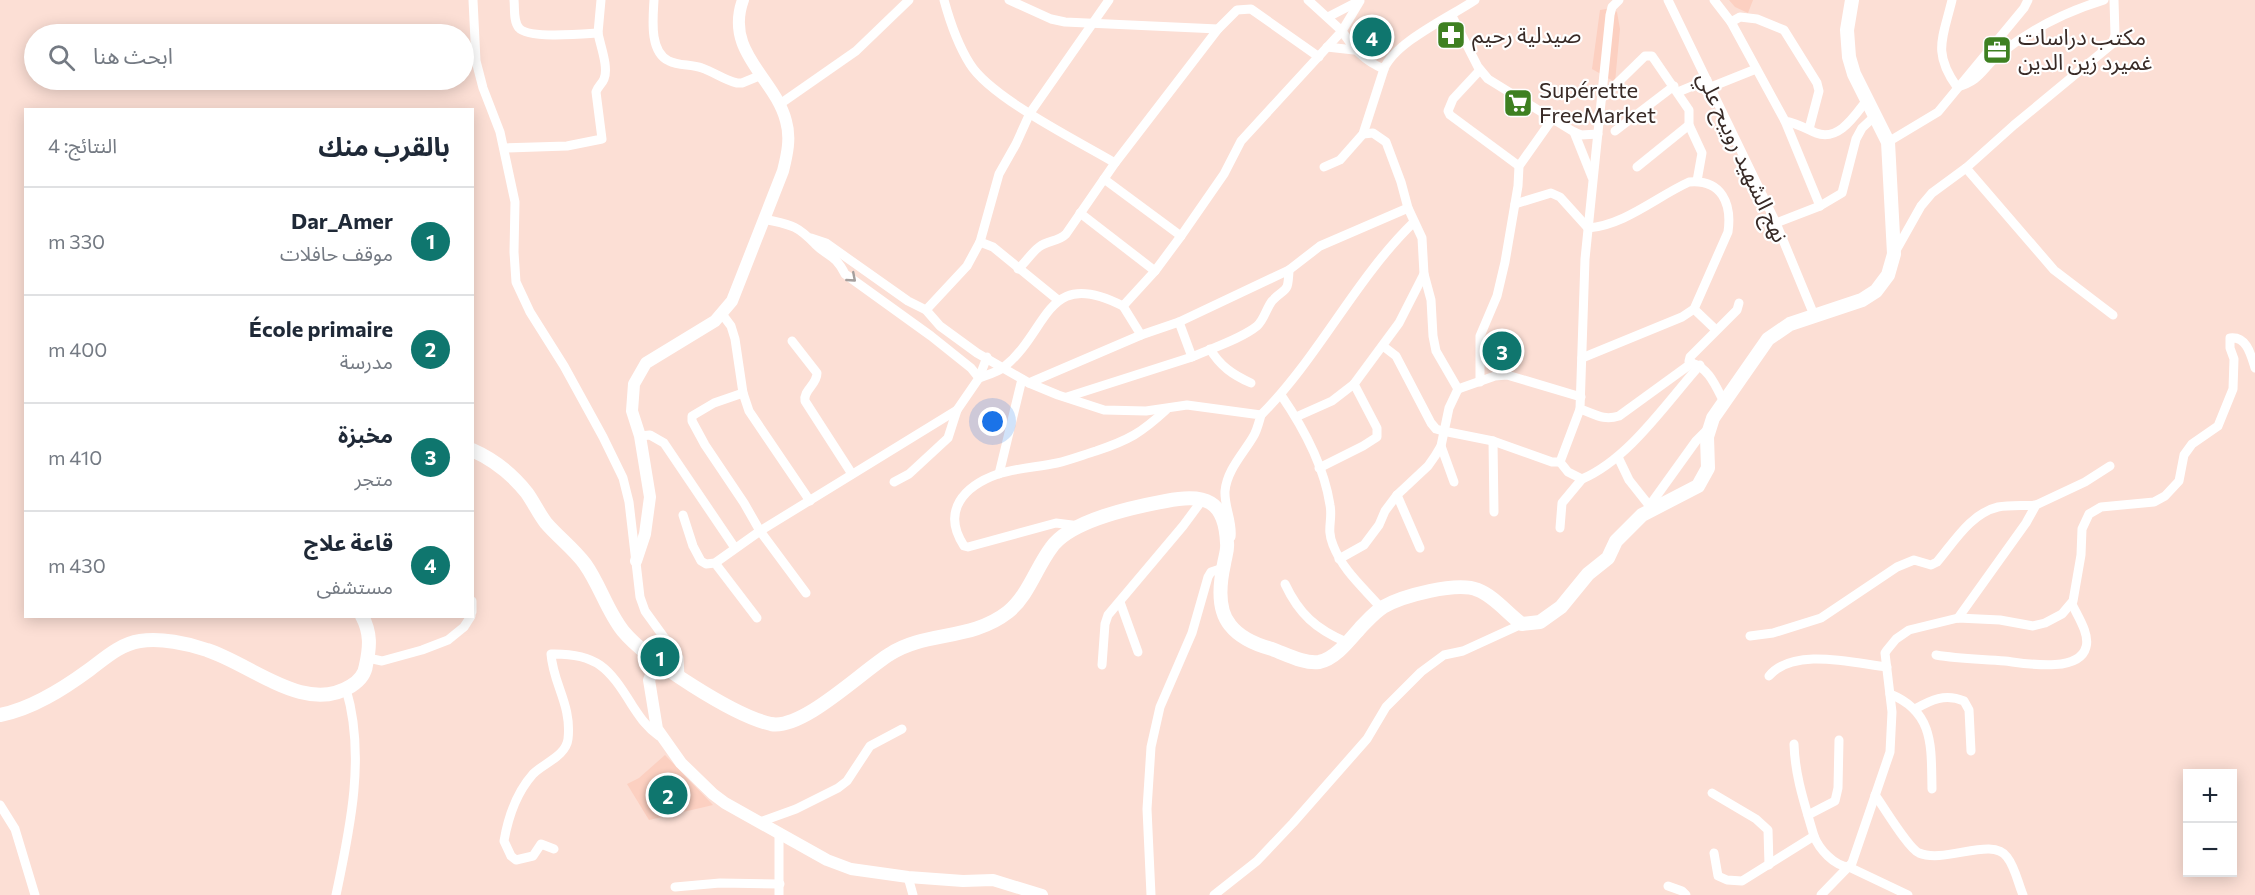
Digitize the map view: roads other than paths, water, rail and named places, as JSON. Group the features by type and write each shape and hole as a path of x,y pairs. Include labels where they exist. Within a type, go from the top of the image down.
{"main road":[{"path":"474,451 489,457 523,489 545,521 587,567 608,608 639,648 680,677 749,716 770,724 786,724 808,713 904,646 974,630 1008,612 1027,588 1054,543 1081,526 1104,517 1166,501 1203,499 1219,509 1224,518 1228,545 1223,568 1221,603 1229,625 1257,645 1303,660 1318,662 1331,657 1381,608 1430,591 1468,587 1481,590 1522,624 1540,622 1561,607 1588,574 1608,558 1616,541 1651,507 1698,486 1708,468 1708,428 1768,339 1790,324 1862,300 1876,291 1888,275 1894,254 1888,142 1854,74 1847,42 1852,0"},
{"path":"0,715 58,692 117,650 141,641 161,641 208,650 302,693 323,696 355,684 365,672 370,645 363,618"}],"street":[{"path":"473,0 476,61 504,148 516,202 513,252 516,282 530,312 564,366 603,437 623,478 629,502 637,583 645,611 679,658 680,677"},
{"path":"514,0 516,23 519,29 527,33 598,33"},
{"path":"504,148 567,146 602,139 596,92 604,79 605,70 598,33 602,0"},
{"path":"654,0 656,45 663,57 670,62 702,68 736,83 749,81 759,75"},
{"path":"636,561 642,547 650,497 640,436 632,411 634,384 646,363 715,321 732,301 783,171 787,153 788,128 780,104 747,55 739,28 739,10 742,0"},
{"path":"780,104 856,51 909,0"},
{"path":"944,0 950,23 971,65 983,78 1010,101 1115,163"},
{"path":"1009,0 1051,19 1065,22 1218,29"},
{"path":"926,310 967,266 980,242 999,174 1017,144 1030,112 1109,0"},
{"path":"1308,0 1342,31 1354,50 1374,65 1384,69"},
{"path":"1324,167 1340,160 1364,134 1384,69 1392,55 1475,0"},
{"path":"1560,462 1580,409 1584,282 1592,177 1603,97 1610,15 1612,7 1619,0"},
{"name":"نهج الشهيد رويبح علي","path":"1668,0 1776,223 1814,315"},
{"path":"1714,0 1731,22 1785,121 1820,206"},
{"path":"1952,0 1943,37 1941,58 1944,68 1957,87"},
{"path":"1888,142 1938,112 2024,9 2028,0"},
{"path":"1957,87 1978,78 1999,54 2045,25 2081,7 2104,0"},
{"path":"1894,254 1921,206 1932,193 1966,168 2013,125 2112,44 2115,35 2114,0"},
{"path":"1328,17 1361,1"},
{"path":"1123,306 1155,271 1181,236 1224,174 1240,141 1342,31 1361,1"},
{"path":"1018,269 1028,261 1037,248 1046,242 1060,240 1115,163 1218,29 1237,10 1251,9 1319,57"},
{"path":"1452,16 1480,70 1488,79 1574,132 1581,135 1598,134"},
{"path":"1731,22 1740,17 1757,19 1784,30 1817,83 1819,91 1809,129"},
{"path":"1327,47 1354,50"},
{"path":"1603,97 1645,56 1652,56 1689,110 1689,125 1702,153 1697,181"},
{"path":"1615,131 1676,89 1709,84 1756,69"},
{"path":"1480,70 1453,99 1448,111 1519,166"},
{"path":"1785,121 1821,134 1833,133 1842,129 1867,100"},
{"path":"1776,223 1820,206 1842,193 1856,139 1862,128 1876,115"},
{"path":"1480,382 1480,336 1497,296 1515,204 1519,166 1553,118"},
{"path":"1637,167 1689,125"},
{"path":"1574,132 1592,177"},
{"path":"1364,134 1373,133 1386,142 1408,208 1422,238 1424,274 1431,300 1436,351 1458,389"},
{"path":"1966,168 2054,270 2113,315"},
{"path":"1104,179 1181,236"},
{"path":"1582,358 1676,319 1694,309 1719,255 1728,232 1730,219 1726,199 1720,192 1697,181 1676,188 1638,210 1603,226 1588,228"},
{"path":"1515,204 1551,193 1560,196 1588,228"},
{"path":"1026,381 1179,322 1289,270 1320,246 1408,208"},
{"path":"1080,213 1155,271"},
{"path":"764,219 803,231 814,243 839,261 845,274 931,336 972,368 979,378"},
{"path":"1228,545 1232,528 1226,500 1228,480 1235,464 1254,436 1261,415 1281,395 1383,255 1414,222"},
{"path":"811,238 826,243 908,301 926,310 940,326 977,353 1026,381 1104,410 1166,410 1187,405 1261,415"},
{"path":"980,242 993,248 1058,300"},
{"path":"1067,397 1192,357 1259,324 1273,300 1288,286 1289,270"},
{"path":"1296,417 1332,401 1354,384 1400,323 1424,274"},
{"path":"979,378 1003,368 1016,355 1058,300 1070,295 1096,295 1123,306 1141,335"},
{"path":"1724,402 1712,380 1696,364 1689,361 1690,357 1737,310 1739,303"},
{"path":"1694,309 1716,330"},
{"path":"722,314 734,334 743,393 754,420 810,501"},
{"path":"1179,322 1192,357"},
{"path":"931,336 940,326"},
{"path":"1936,655 2040,666 2075,659 2085,651 2087,643 2072,604 2078,574 2082,529 2089,514 2101,507 2154,502 2165,496 2179,481 2184,455 2192,444 2218,426 2226,410 2233,390 2234,359 2230,343 2231,337 2238,338 2245,343 2255,368"},
{"path":"792,341 817,373 815,384 804,399 852,474"},
{"path":"1383,346 1396,356 1436,429 1493,441 1552,462 1560,462"},
{"path":"1210,349 1216,359 1231,373 1251,383"},
{"path":"894,482 914,470 948,438 957,410 979,378 987,357"},
{"path":"1580,409 1601,419 1619,416 1696,364"},
{"path":"1560,528 1562,503 1582,479 1597,473 1618,456 1647,426 1696,364"},
{"path":"1340,559 1364,545 1397,495 1428,466 1441,446 1449,408 1458,389 1495,376 1507,375 1581,397"},
{"path":"999,474 1026,381"},
{"path":"1319,468 1377,437 1377,428 1354,384"},
{"path":"743,393 698,411 692,416 692,421 760,531 806,593"},
{"path":"1281,395 1296,417 1319,468 1331,507 1328,532 1340,559 1355,581 1381,608"},
{"path":"683,515 699,558 705,563 715,563 760,531 957,410"},
{"path":"1081,526 1056,523 971,547 964,546 957,534 954,509 971,489 999,474 1058,463 1098,451 1141,433 1166,410"},
{"path":"1618,456 1629,480 1651,507 1696,441 1708,428"},
{"path":"640,436 650,435 664,443 735,548"},
{"path":"1493,441 1494,513"},
{"path":"1441,446 1454,482"},
{"path":"1560,462 1568,472 1582,479"},
{"path":"1750,636 1773,633 1821,618 1905,564 1914,560 1932,565 1937,562 1971,522 1986,511 1999,507 2036,505 2085,482 2110,466"},
{"path":"1397,495 1420,548"},
{"path":"1102,665 1106,620 1203,499"},
{"path":"1958,618 2026,523 2036,505"},
{"path":"715,563 757,618"},
{"path":"1151,895 1147,809 1151,747 1160,707 1192,633 1211,572 1223,568"},
{"path":"1285,584 1312,622 1346,642"},
{"path":"1120,602 1138,652"},
{"path":"1821,895 1849,867 1891,742 1892,712 1885,653 1887,650 1903,633 1924,625 1958,618 2039,625 2058,617 2072,604"},
{"path":"368,658 382,661 448,640 464,627 470,618"},
{"path":"1214,895 1257,861 1293,823 1366,739 1386,707 1420,672 1444,655 1462,651 1522,624"},
{"path":"554,849 541,844 533,856 516,860 511,856 504,841 514,805 524,788 535,772 566,748 568,739 566,701 551,654 586,657 600,664 615,680 642,721 664,739"},
{"path":"1769,676 1774,669 1788,662 1808,659 1887,667"},
{"path":"657,661 649,680 656,724 681,763 713,794 779,834 827,860 851,869 908,877 963,881 993,880 1042,895"},
{"path":"336,895 344,857 356,746 352,707 346,689"},
{"path":"1890,694 1915,709 1929,735 1932,789"},
{"path":"1915,709 1942,697 1964,701 1969,710 1971,751"},
{"path":"760,822 796,809 838,788 847,781 870,746 902,729"},
{"path":"1808,815 1835,801 1838,788 1839,740"},
{"path":"1794,744 1795,769 1817,844 1842,867 1849,867 1908,895"},
{"path":"1712,793 1756,819 1768,830 1768,865"},
{"path":"1875,795 1911,846 1920,853 1947,856 1991,848 2004,852 2013,867 2023,895"},
{"path":"0,806 15,829 35,895"},
{"path":"779,834 779,895"},
{"path":"1714,853 1718,876 1727,880 1742,881 1814,836"},
{"path":"908,877 913,895"},
{"path":"675,887 720,883 780,884"},
{"path":"1668,886 1686,895"}],"place":[{"name":"صيدلية رحيم","path":"1451,35"},
{"name":"قاعة علاج","path":"1372,37"},
{"name":"مكتب دراسات غميرد زين الدين","path":"1997,50"},
{"name":"Supérette FreeMarket","path":"1518,103"},
{"name":"مخبزة","path":"1502,351"},
{"name":"Dar_Amer","path":"660,657"},
{"name":"École primaire","path":"668,795"}]}
